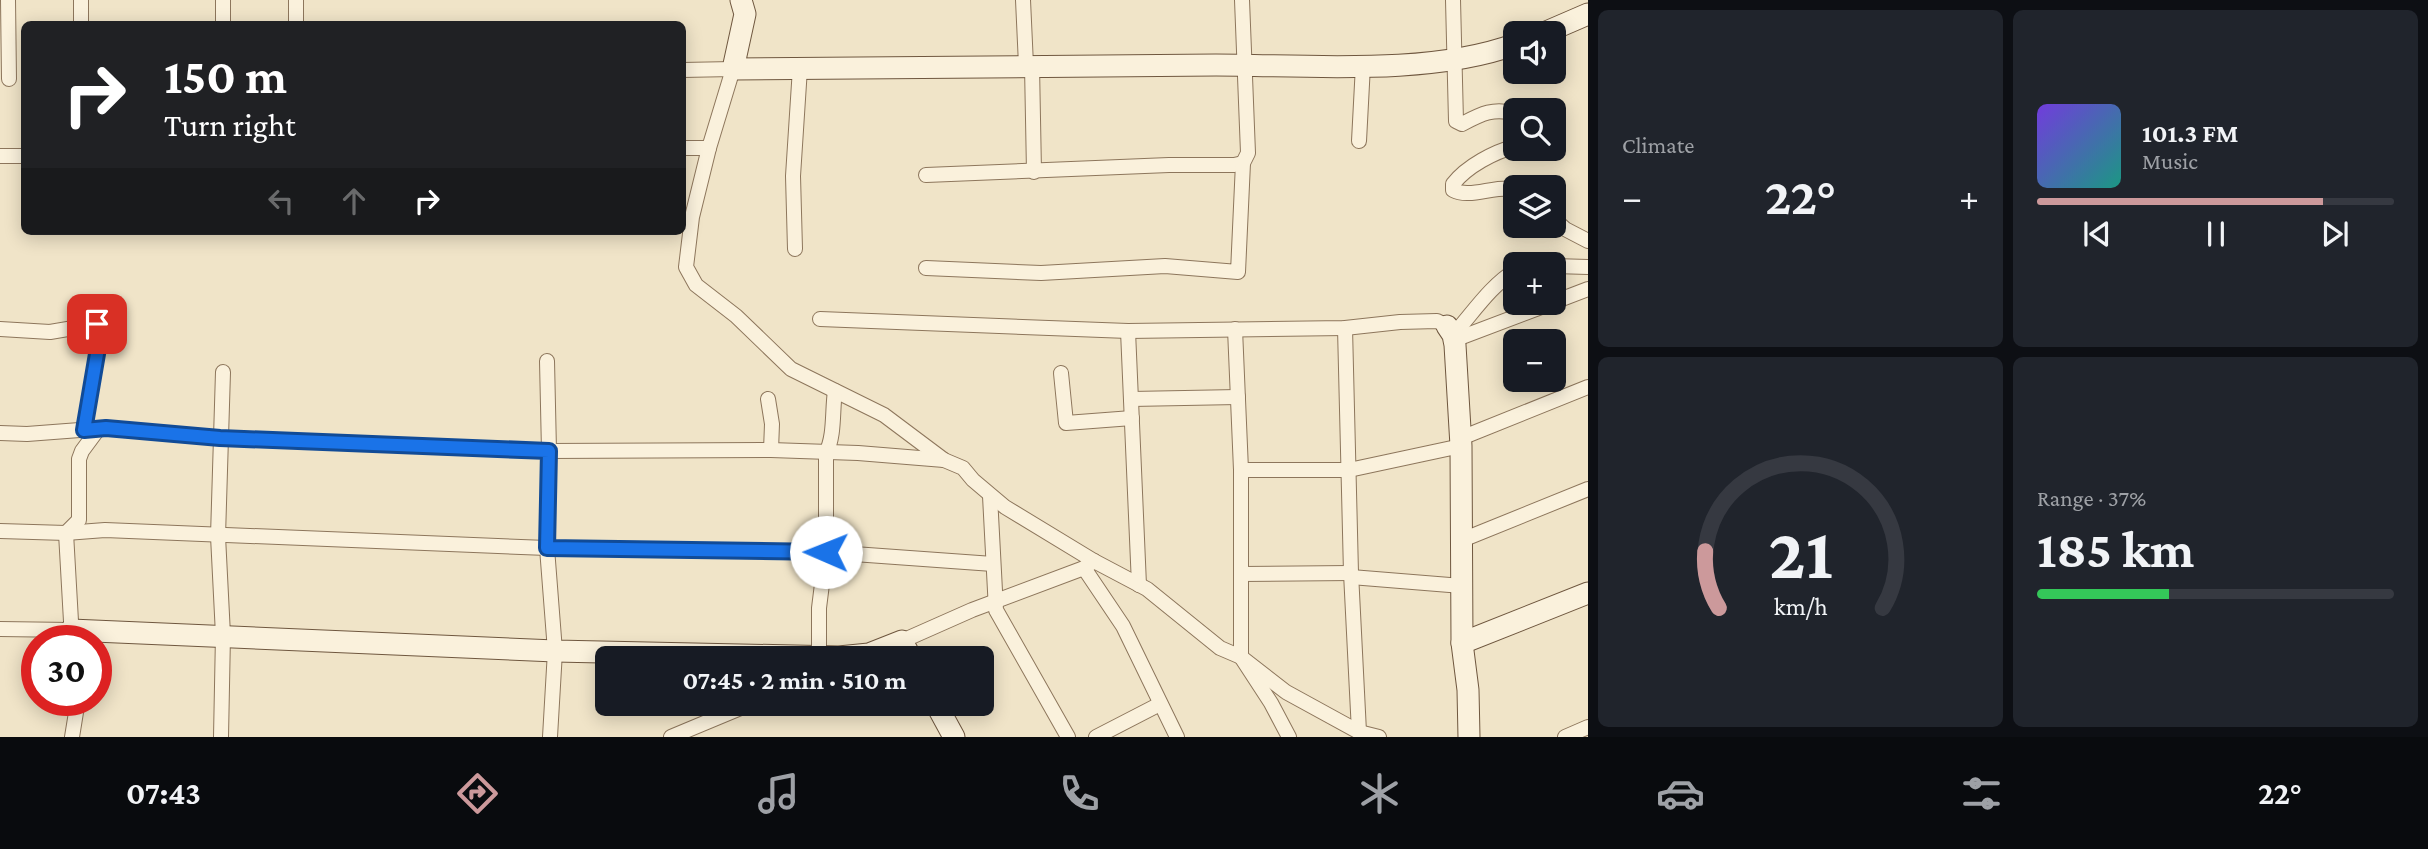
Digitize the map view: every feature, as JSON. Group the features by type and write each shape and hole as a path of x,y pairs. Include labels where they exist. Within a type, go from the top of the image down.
{"street":[{"path":"4,79 8,0"},
{"path":"81,0 81,21"},
{"path":"223,0 223,21"},
{"path":"296,0 296,21"},
{"path":"1023,0 1034,172"},
{"path":"926,268 1041,274 1165,267 1238,272 1243,163 1248,153 1242,0"},
{"path":"1453,0 1457,121 1462,124 1485,112 1503,111"},
{"path":"745,5 733,69 687,217 685,267 696,285 736,316 783,363 884,415 944,460 963,468 990,496 1005,507 1089,564 1147,589 1220,649 1241,657 1286,692 1359,732 1379,737"},
{"path":"1566,24 1588,14"},
{"path":"686,70 1029,65 1398,65 1472,57 1503,48"},
{"path":"1359,141 1363,65"},
{"path":"795,249 793,176 800,68"},
{"path":"686,148 709,148"},
{"path":"1503,151 1460,175 1452,184 1453,190 1461,194 1503,188"},
{"path":"0,156 21,156"},
{"path":"926,175 1243,163"},
{"path":"1566,230 1588,241"},
{"path":"1566,266 1588,267"},
{"path":"1451,334 1503,280"},
{"path":"1566,297 1588,289"},
{"path":"1451,334 1512,315"},
{"path":"820,319 1128,331 1345,328 1437,321 1451,334 1461,442 1462,643 1468,690 1469,737"},
{"path":"0,330 50,332 97,324 97,358 84,430"},
{"path":"1235,328 1241,470 1241,657 1272,703 1289,737"},
{"path":"1345,328 1351,575 1359,732"},
{"path":"1128,331 1139,585"},
{"path":"547,361 547,548 555,651 550,737"},
{"path":"221,737 223,635 218,536 223,373"},
{"path":"1061,373 1066,423 1132,418"},
{"path":"1241,470 1349,470 1461,442 1588,387"},
{"path":"820,646 819,608 826,552 826,453 832,441 831,422 835,391"},
{"path":"1131,399 1238,397"},
{"path":"768,399 772,424 771,450"},
{"path":"0,433 27,434 99,428 220,438 549,451 771,450 944,460"},
{"path":"71,625 66,533 79,520 79,459 99,428"},
{"path":"1462,540 1588,489"},
{"path":"990,496 996,610 1068,737"},
{"path":"0,531 66,533 105,530 547,548 826,552 993,564"},
{"path":"912,646 994,601 1089,564"},
{"path":"1089,564 1123,626 1177,737"},
{"path":"1241,573 1351,575 1462,586"},
{"path":"1462,643 1588,593"},
{"path":"0,629 21,631"},
{"path":"112,635 223,635 595,652"},
{"path":"1096,737 1160,704"},
{"path":"72,737 76,716"},
{"path":"671,737 721,716"},
{"path":"943,716 954,737"},
{"path":"1565,737 1588,727"}],"route":[{"path":"97,324 98,348 84,430 106,428 220,438 549,451 547,548 826,552"}]}
